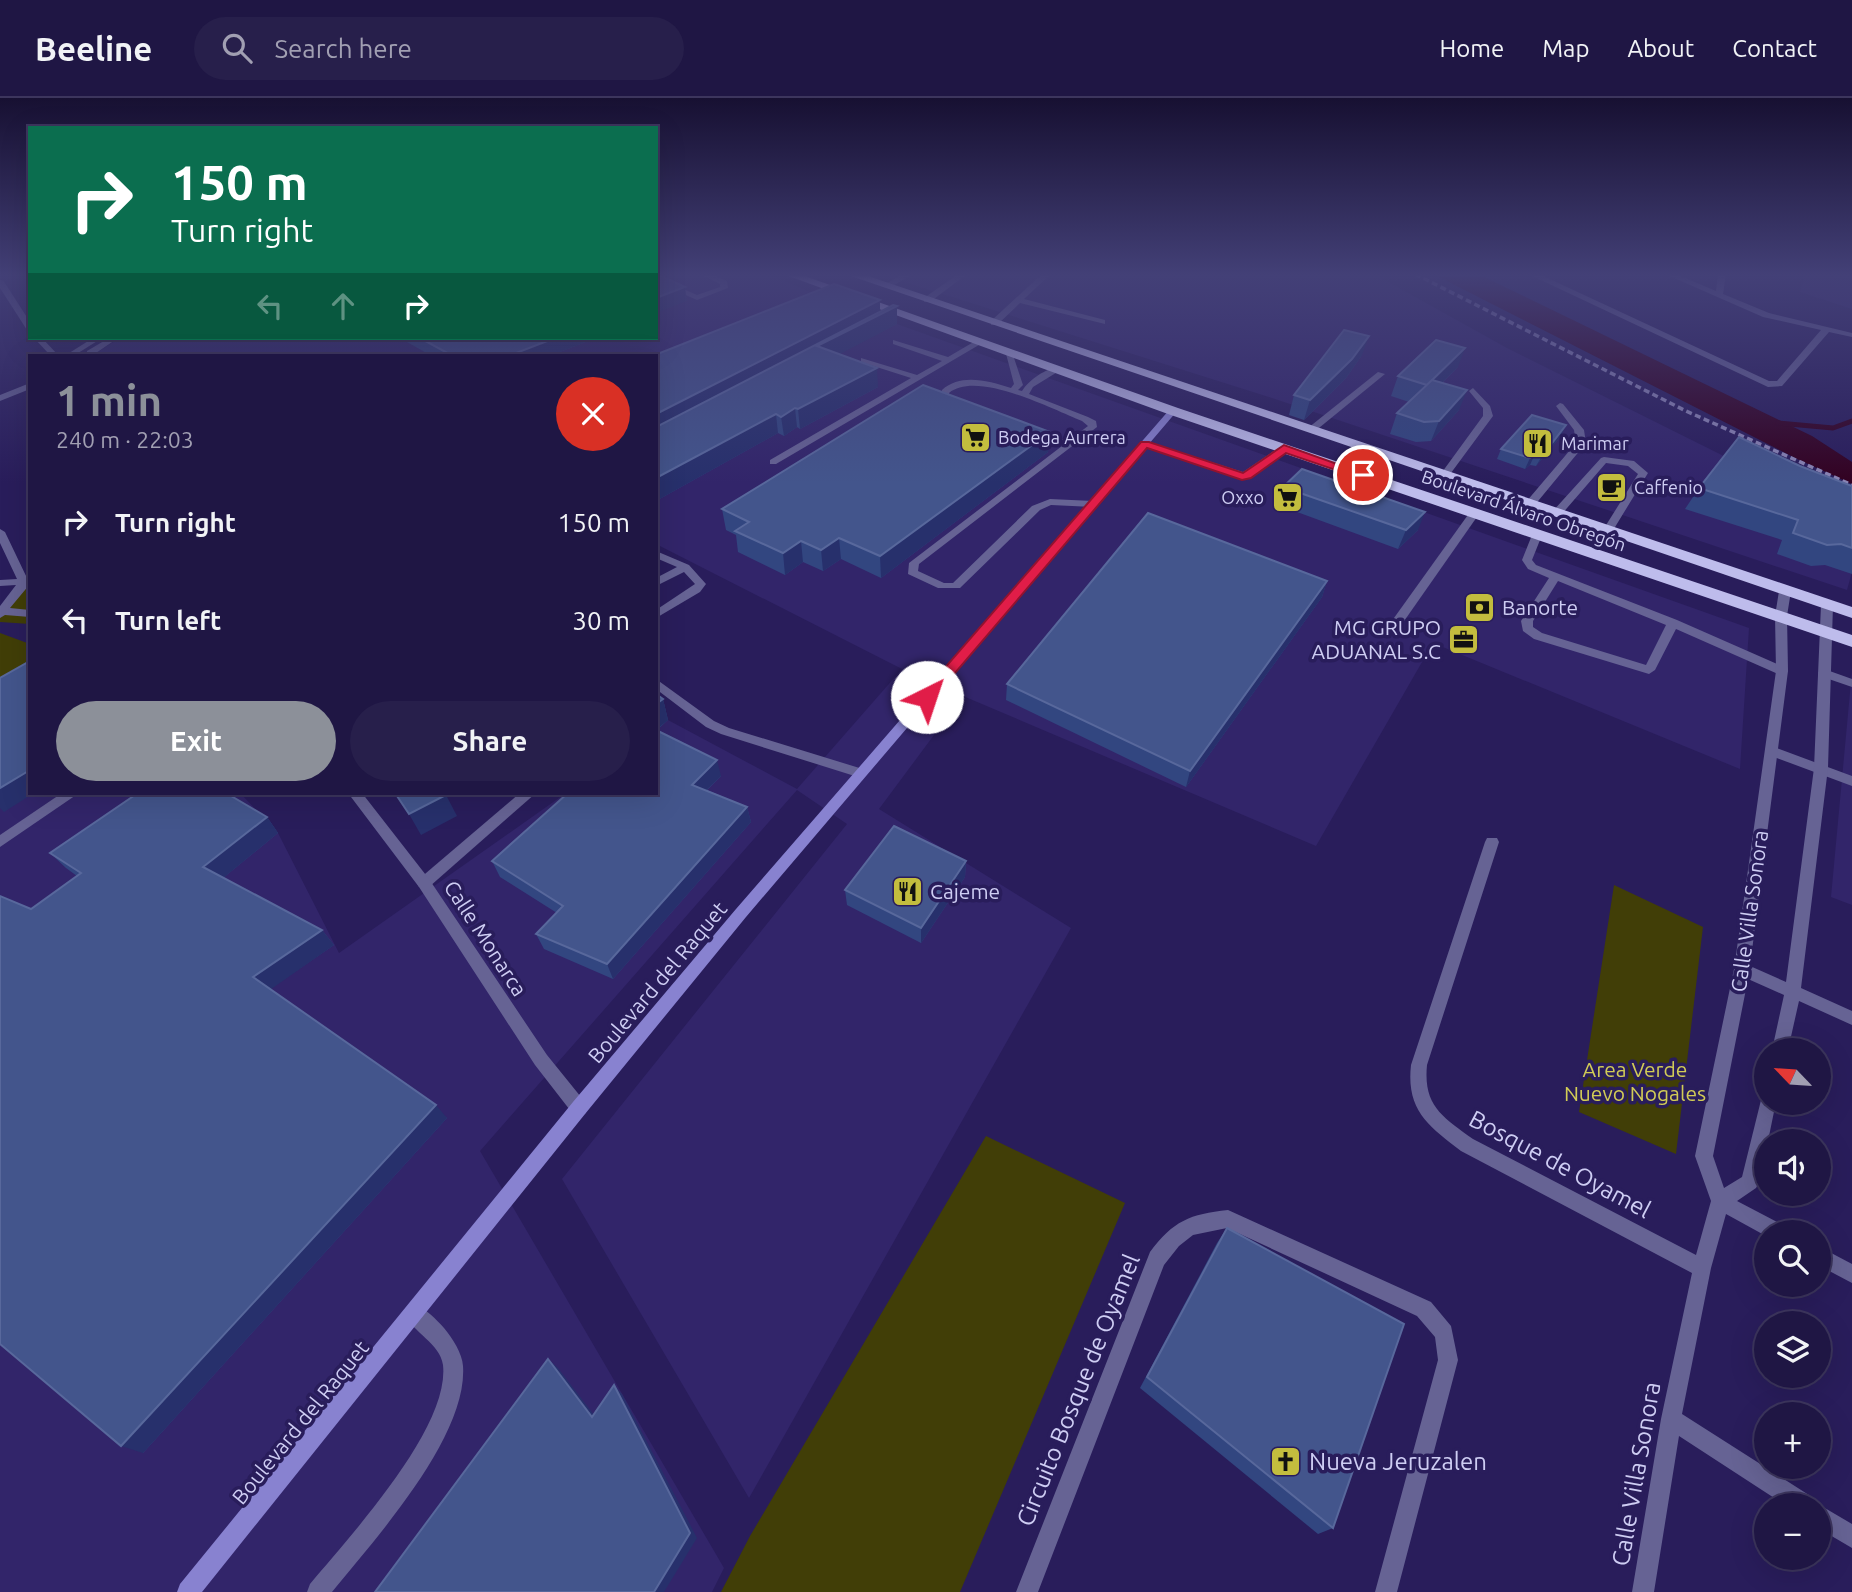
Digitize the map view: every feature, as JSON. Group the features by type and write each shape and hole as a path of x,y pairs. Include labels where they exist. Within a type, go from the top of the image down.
{"highway":[{"name":"Boulevard Álvaro Obregón","path":"985,344 1474,514 1852,640"},
{"name":"Boulevard Álvaro Obregón","path":"1055,344 1852,613"}],"street":[{"path":"72,354 89,344"},
{"path":"88,354 105,344"},
{"path":"901,344 948,360"},
{"path":"774,462 977,344"},
{"path":"1682,344 1768,384 1779,384 1814,344"},
{"path":"1008,352 1018,385 1012,391"},
{"path":"864,360 918,378"},
{"path":"1024,395 1026,389 1056,369"},
{"path":"1311,430 1381,373"},
{"path":"0,388 28,378"},
{"path":"966,407 946,397 945,392 960,383 970,382 1012,391 1093,423 1092,427 914,564 912,572 943,586 956,586 1036,508 1051,502 1093,504"},
{"path":"0,398 28,387"},
{"path":"1445,475 1488,416 1487,408 1473,391"},
{"path":"1530,504 1581,443 1579,430 1560,407"},
{"name":"Boulevard del Raquet","path":"188,1592 579,1108 1173,411"},
{"path":"1018,426 1069,445"},
{"path":"1145,444 1244,477 1284,449"},
{"path":"1557,513 1604,460 1631,463 1643,473 1608,530"},
{"path":"1398,621 1474,514"},
{"path":"0,532 27,581"},
{"path":"1537,535 1527,562 1673,622 1782,671"},
{"path":"658,555 685,566 701,581 700,587 658,614"},
{"path":"658,582 685,566"},
{"path":"1556,576 1527,621 1527,628 1538,636 1649,670 1673,622"},
{"path":"0,583 27,581"},
{"path":"1,612 27,581"},
{"name":"Calle Villa Sonora","path":"1643,1592 1671,1419 1702,1268 1720,1201 1704,1156 1742,969 1782,671 1781,616 1785,591"},
{"path":"1783,1038 1793,991 1821,768 1827,605"},
{"path":"1,612 28,614"},
{"path":"1824,673 1852,683"},
{"path":"658,684 725,731 862,773"},
{"path":"1771,751 1852,781"},
{"path":"0,842 69,795"},
{"name":"Calle Monarca","path":"357,795 424,883 541,1060 579,1108"},
{"path":"424,883 527,795"},
{"name":"Bosque de Oyamel","path":"1492,842 1419,1065 1416,1080 1424,1110 1467,1145 1702,1268"},
{"path":"1742,969 1852,1018"},
{"path":"1754,1220 1720,1201 1750,1182 1765,1115"},
{"name":"Circuito Bosque de Oyamel","path":"1027,1592 1157,1259 1175,1233 1201,1222 1228,1219 1424,1309 1444,1333 1448,1360 1386,1592"},
{"path":"1831,1262 1852,1274"},
{"path":"318,1592 393,1496 429,1444 450,1400 453,1364 438,1336 415,1314"},
{"path":"1671,1419 1785,1493"},
{"path":"1831,1522 1852,1536"}],"shaded area":[{"path":"111,344 694,344 658,354 95,354"},
{"path":"859,344 952,344 1749,628 1740,769 1433,643 1316,846 963,696 879,809 1071,928 749,1498 562,1179 847,824 797,790 480,1151 724,1568 712,1592 0,1592 0,703 28,787 28,795 242,795 278,833 339,953 563,795 658,795 658,728 668,720 797,789 902,669 658,545 658,448"},
{"path":"1100,344 1499,344 1786,487 1852,572 1847,590 1272,398"},
{"path":"1570,344 1622,344 1812,436 1852,462 1852,484 1797,459"},
{"path":"1852,671 1852,905 1831,897"}],"green space":[{"path":"28,582 28,624 0,622 0,608"},
{"path":"0,633 28,643 28,675 0,692"},
{"name":"Area Verde Nuevo Nogales","path":"1614,885 1703,927 1676,1154 1579,1112"},
{"path":"986,1136 1125,1203 960,1592 721,1592 750,1536"}],"building":[{"path":"430,344 540,344 514,354 449,354"},
{"path":"683,344 794,344 658,413 658,354"},
{"path":"818,344 822,344 817,346 877,368 781,417 776,414 658,477 658,426"},
{"path":"1333,344 1363,344 1352,359 1310,400 1294,395"},
{"path":"1432,344 1449,344 1465,348 1427,385 1398,376"},
{"path":"1432,380 1467,390 1439,421 1424,422 1397,413"},
{"path":"923,385 1050,432 880,556 839,538 821,550 801,541 783,553 735,531 749,522 722,509"},
{"path":"1532,415 1566,425 1542,456 1535,454 1530,458 1501,449"},
{"path":"1739,437 1800,466 1852,486 1852,548 1841,544 1827,545 1793,533 1798,520 1699,488"},
{"path":"1302,469 1425,512 1406,530 1283,487"},
{"path":"1148,513 1327,581 1190,771 1007,684"},
{"path":"28,662 28,771 0,788 0,678"},
{"path":"658,731 717,760 692,785 747,807 607,964 536,934 563,906 492,861 566,795 658,795"},
{"path":"135,795 229,795 267,817 203,867 322,930 253,977 436,1105 121,1446 0,1344 0,896 31,909 81,873 50,853"},
{"path":"396,795 446,795 409,814"},
{"name":"Cajeme","path":"894,826 966,861 921,928 845,890"},
{"name":"Nueva Jeruzalen","path":"1227,1228 1404,1324 1333,1528 1147,1377"},
{"path":"548,1359 592,1417 614,1385 690,1533 654,1592 375,1592"}],"waterway":[{"path":"1778,423 1833,428 1852,421"}],"railway":[{"path":"1553,344 1686,411 1852,485"}],"place":[{"name":"Bodega Aurrera","path":"975,437"},
{"name":"Marimar","path":"1538,443"},
{"name":"Caffenio","path":"1611,487"},
{"name":"Oxxo","path":"1287,497"},
{"name":"Banorte","path":"1479,607"},
{"name":"MG GRUPO ADUANAL S.C","path":"1464,639"},
{"name":"Cajeme","path":"907,891"},
{"name":"Nueva Jeruzalen","path":"1286,1461"}],"route":[{"path":"927,697 1145,444 1244,477 1284,449 1363,475"}]}
